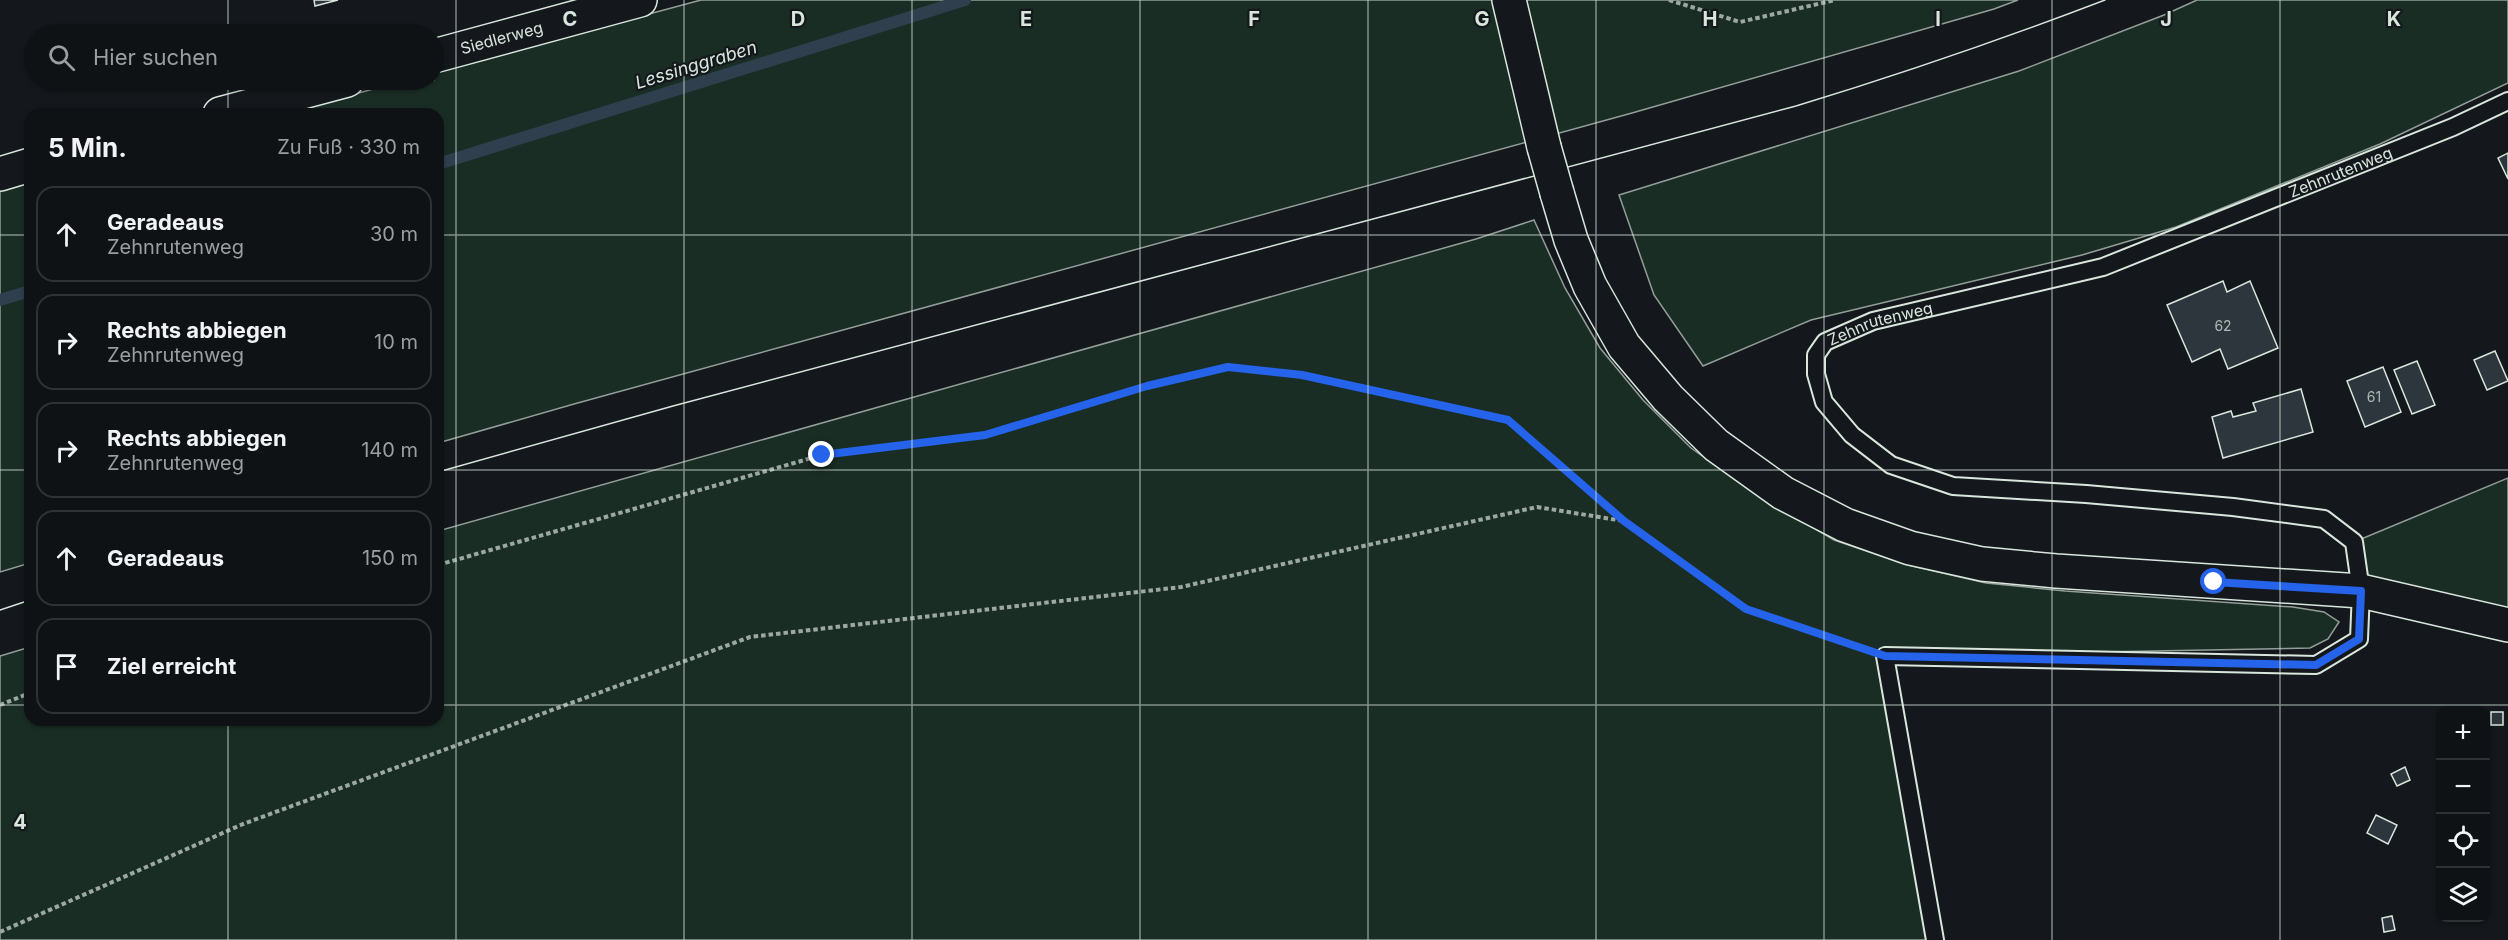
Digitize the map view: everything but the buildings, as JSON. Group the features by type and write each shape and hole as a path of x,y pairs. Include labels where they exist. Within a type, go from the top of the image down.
{"street":[{"name":"Siedlerweg","path":"444,53 640,0"},
{"path":"1509,0 1557,194 1571,240 1590,286 1624,346 1668,399 1716,445 1783,493 1845,525 1910,548 1982,564 2361,591 2508,625"},
{"path":"242,108 310,90"},
{"path":"0,174 24,167"}],"lane":[{"name":"Zehnrutenweg","path":"1885,656 2316,665 2359,639 2361,591 2354,542 2324,519 2233,507 2086,494 1953,486 1891,465 1852,435 1824,402 1816,374 1816,355 1825,342 1873,321 2103,267 2453,127 2508,101"},
{"path":"1885,656 1935,940"}],"path":[{"path":"1669,0 1740,22 1835,0"},
{"path":"444,563 822,455 985,435 1147,386 1228,367 1302,375 1508,420 1624,521 1746,609 1885,656"},
{"path":"0,932 243,824 750,637 1181,587 1537,507 1624,521"},
{"path":"0,705 24,695"}],"green space":[{"path":"701,0 2018,0 1994,9 1632,113 444,441 444,108 302,108 370,90 444,90 444,69"},
{"path":"2197,0 2508,0 2508,83 2380,144 2176,227 2082,255 1811,320 1703,366 1654,295 1619,195 2019,71"},
{"path":"24,184 24,565 0,572 0,190"},
{"path":"1534,220 1565,288 1600,348 1643,400 1691,448 1758,495 1834,540 1908,565 1986,583 2065,591 2293,607 2324,612 2339,622 2328,639 2310,648 1885,656 1937,940 0,940 0,656 24,649 24,726 444,726 444,529 1476,239"},
{"path":"2508,478 2508,625 2361,591 2354,542"}],"waterway":[{"name":"Lessinggraben","path":"444,162 965,0"},
{"name":"Lessinggraben","path":"0,300 24,293"}],"tram line":[{"path":"444,470 673,406 1796,106 1952,56 2105,0"},
{"path":"0,610 24,602"}],"route":[{"path":"822,455 985,435 1147,386 1228,367 1302,375 1508,420 1624,521 1746,609 1885,656 2316,665 2359,639 2361,591 2214,582"}]}
